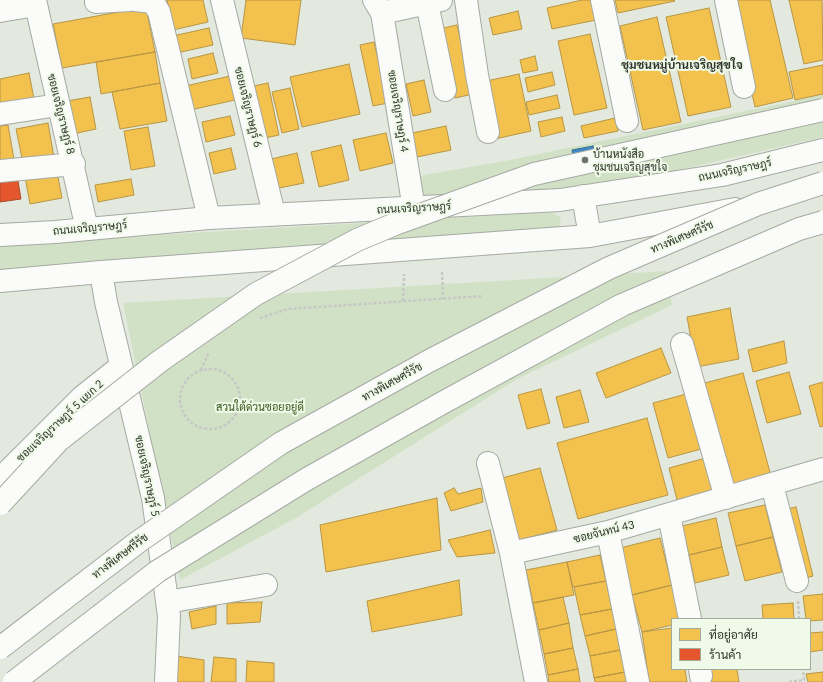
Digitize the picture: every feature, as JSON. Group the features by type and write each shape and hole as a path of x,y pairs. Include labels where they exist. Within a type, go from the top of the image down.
{"main road":[{"path":"96,2 130,0"},
{"path":"135,0 153,2 159,12 209,218"},
{"name":"ซอยเจริญราษฎร์ 6","path":"222,0 274,214"},
{"path":"466,0 477,74 488,132"},
{"path":"602,0 627,121"},
{"path":"726,0 744,87"},
{"path":"378,7 434,1 445,90"},
{"path":"0,11 35,2"},
{"name":"ซอยเจริญราษฎร์ 8","path":"35,2 58,105 74,164 87,228"},
{"name":"ซอยเจริญราษฎร์ 4","path":"378,7 414,209"},
{"path":"0,114 58,105"},
{"path":"0,504 59,440 160,361 256,294 357,240 395,224 534,174 823,110"},
{"name":"ถนนเจริญราษฎร์","path":"0,234 274,214 414,209 560,200 722,175 823,150"},
{"path":"0,171 74,164"},
{"name":"ทางพิเศษศรีรัช","path":"0,648 138,542 280,443 429,361 609,268 758,204 823,183"},
{"path":"0,281 101,272 590,236 823,192"},
{"path":"583,196 590,236"},
{"path":"14,682 158,571 320,472 444,402 622,305 799,229 823,222"},
{"name":"ซอยเจริญราษฎร์ 5","path":"101,272 106,302 153,498 169,616 166,682"},
{"path":"682,344 726,498"},
{"name":"ซอยเจริญราษฎร์ 5 แยก 2","path":"0,479 82,397 122,366"},
{"path":"488,463 511,553 536,682"},
{"name":"ซอยจันทน์ 43","path":"511,553 608,532 823,470"},
{"path":"772,485 797,581"},
{"path":"669,515 690,618"},
{"path":"608,532 638,682"},
{"path":"167,602 266,585"}],"path":[{"path":"442,272 443,298"},
{"path":"403,301 404,274"},
{"path":"253,320 288,309 483,296"},
{"path":"202,370 212,369 230,377 236,385 239,394 239,403 236,413 223,426 213,429 199,427 187,419 182,410 180,401 181,391 185,382 193,374 202,370 210,351"},
{"path":"789,682 804,680 803,670"}],"green space":[{"path":"823,95 823,137 613,185 559,193 419,198 419,176 510,160"},
{"path":"552,212 561,218 559,227 549,231 0,271 0,244"},
{"name":"สวนใต้ด่วนซอยอยู่ดี","path":"667,271 672,305 517,379 296,518 180,580 123,303"}],"building: ที่อยู่อาศัย":[{"path":"167,0 203,0 208,22 173,30"},
{"path":"246,0 301,0 295,45 241,38"},
{"path":"582,0 597,0 601,19 552,29 547,8"},
{"path":"615,0 674,0 675,1 618,13"},
{"path":"731,0 770,0 793,98 755,107"},
{"path":"789,0 822,0 823,60 804,64"},
{"path":"146,7 155,52 62,68 53,24"},
{"path":"709,8 731,107 688,116 666,17"},
{"path":"518,11 522,29 493,35 489,18"},
{"path":"657,17 681,122 643,130 620,26"},
{"path":"457,25 473,94 455,98 439,29"},
{"path":"209,28 213,45 172,54 168,37"},
{"path":"590,34 607,108 574,115 558,41"},
{"path":"374,42 388,103 373,106 360,45"},
{"path":"155,52 160,83 101,94 96,62"},
{"path":"213,53 218,73 192,79 188,59"},
{"path":"535,56 538,70 523,73 520,60"},
{"path":"349,64 360,114 302,127 290,77"},
{"path":"823,65 823,94 795,100 789,72"},
{"path":"552,72 555,85 528,92 525,78"},
{"path":"29,73 35,104 0,110 0,79"},
{"path":"519,74 531,131 495,139 482,82"},
{"path":"230,76 235,100 186,111 181,87"},
{"path":"424,80 431,112 413,116 406,84"},
{"path":"160,83 167,121 120,129 112,92"},
{"path":"268,83 279,135 261,139 249,87"},
{"path":"290,88 299,129 282,133 272,92"},
{"path":"557,95 560,108 529,115 526,102"},
{"path":"90,97 96,129 73,134 67,101"},
{"path":"230,116 235,135 206,142 202,122"},
{"path":"562,117 565,131 541,137 538,122"},
{"path":"615,118 618,131 584,138 581,126"},
{"path":"48,123 55,163 24,168 16,129"},
{"path":"8,125 14,159 0,161 0,126"},
{"path":"446,126 451,150 417,157 412,133"},
{"path":"148,127 155,166 131,170 124,131"},
{"path":"386,133 393,163 360,171 353,140"},
{"path":"341,145 349,180 319,187 311,152"},
{"path":"231,148 236,169 214,174 209,153"},
{"path":"297,153 304,183 274,189 267,160"},
{"path":"57,172 62,198 30,204 25,177"},
{"path":"131,179 134,195 98,202 95,185"},
{"path":"730,308 739,359 696,367 687,317"},
{"path":"784,341 787,363 753,372 748,350"},
{"path":"661,348 671,373 606,398 596,373"},
{"path":"789,372 801,414 767,423 756,381"},
{"path":"743,373 771,476 730,488 701,384"},
{"path":"823,382 823,426 820,427 809,386"},
{"path":"541,389 550,423 527,429 518,395"},
{"path":"580,390 589,422 564,428 556,397"},
{"path":"690,393 705,448 668,458 653,403"},
{"path":"647,418 668,495 578,519 557,443"},
{"path":"713,456 722,488 677,500 669,468"},
{"path":"540,468 557,530 519,540 502,478"},
{"path":"454,488 458,494 481,488 483,502 451,511 444,493"},
{"path":"437,498 441,550 326,572 320,525"},
{"path":"765,505 773,537 736,546 728,513"},
{"path":"796,507 813,576 799,580 782,510"},
{"path":"716,518 722,547 689,555 682,526"},
{"path":"490,530 495,553 457,557 448,540"},
{"path":"773,537 782,572 745,581 736,546"},
{"path":"660,538 672,585 632,595 620,548"},
{"path":"722,547 729,575 695,583 689,555"},
{"path":"600,555 606,581 573,587 567,562"},
{"path":"567,562 574,595 533,603 526,570"},
{"path":"459,580 462,615 372,632 367,601"},
{"path":"606,581 612,609 580,615 574,587"},
{"path":"672,585 681,618 671,618 671,625 642,632 632,595"},
{"path":"823,594 823,620 811,621 811,618 806,618 803,596"},
{"path":"563,597 569,623 539,630 533,603"},
{"path":"262,602 260,622 227,624 227,603"},
{"path":"793,603 794,618 763,618 762,605"},
{"path":"216,606 216,624 192,629 189,612"},
{"path":"612,609 616,629 585,636 580,615"},
{"path":"569,623 573,648 544,654 539,630"},
{"path":"671,628 671,670 685,670 687,682 649,682 642,632"},
{"path":"616,629 620,650 590,656 585,636"},
{"path":"823,632 823,650 811,652 811,633"},
{"path":"573,648 578,669 548,675 544,654"},
{"path":"620,650 625,672 594,678 590,656"},
{"path":"176,656 204,660 204,682 176,682"},
{"path":"214,657 236,659 236,682 211,682"},
{"path":"247,661 274,663 274,682 246,682"},
{"path":"578,669 580,682 549,682 548,675"},
{"path":"706,670 737,670 739,682 708,682"},
{"path":"625,672 627,682 595,682 594,678"},
{"path":"823,672 823,682 808,682 806,674"}],"building: ร้านค้า":[{"path":"17,175 21,199 0,202 0,178"}],"building: โรงเรียน":[{"name":"บ้านหนังสือ ชุมชนเจริญสุขใจ","path":"593,146 597,169 577,173 572,150"}],"place":[{"name":"บ้านหนังสือ ชุมชนเจริญสุขใจ","path":"585,160"}],"district":[{"name":"ชุมชนหมู่บ้านเจริญสุขใจ","path":"682,65"}]}
